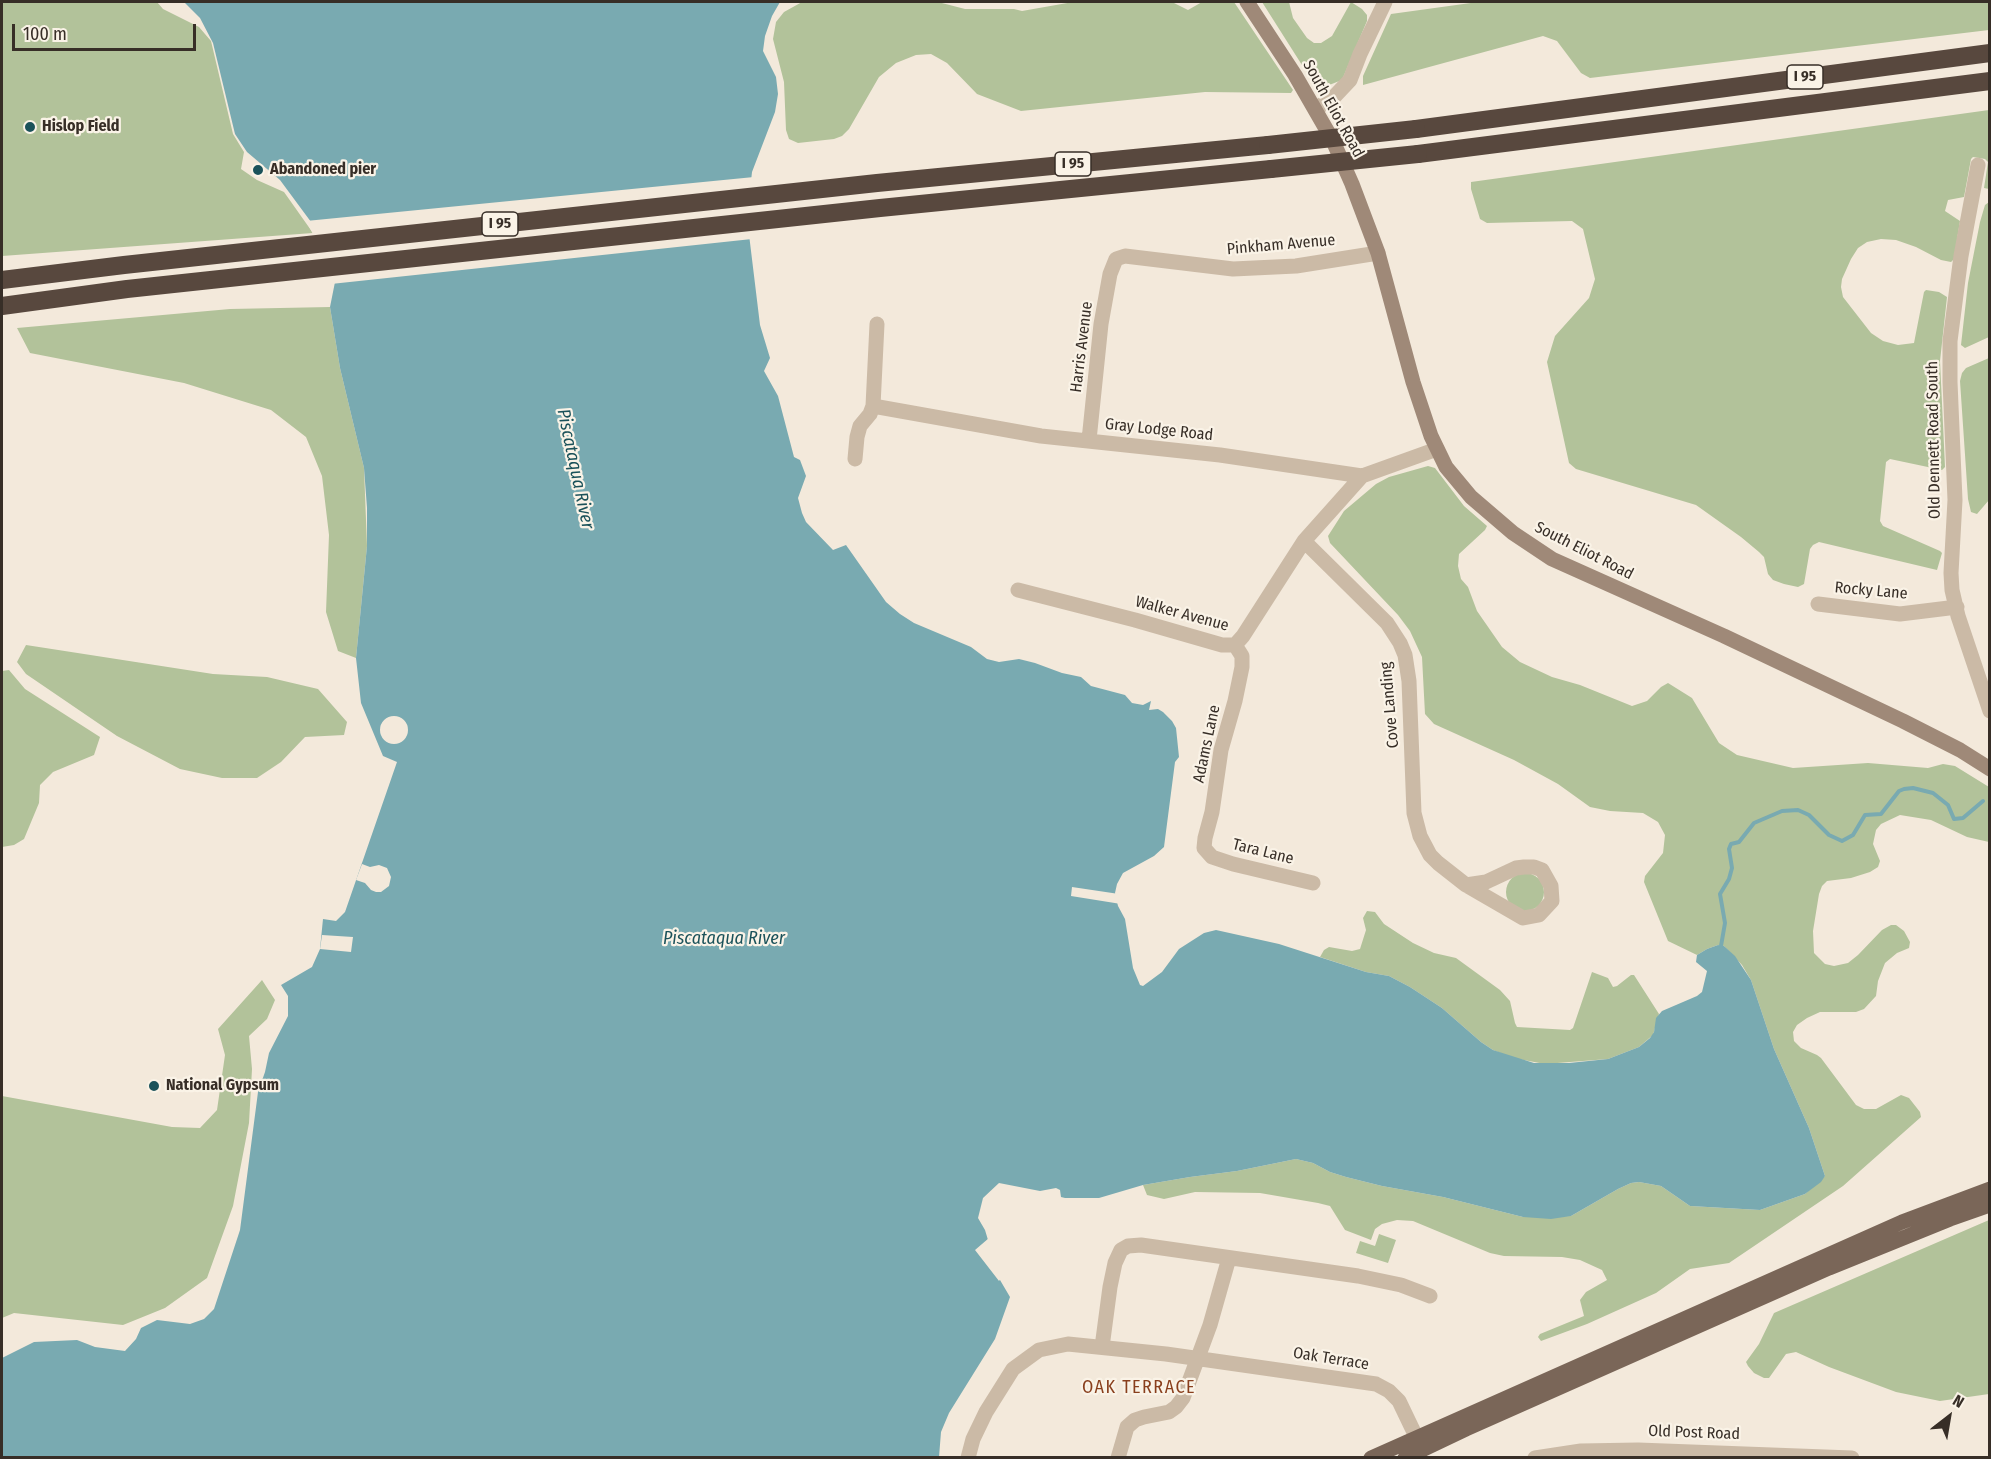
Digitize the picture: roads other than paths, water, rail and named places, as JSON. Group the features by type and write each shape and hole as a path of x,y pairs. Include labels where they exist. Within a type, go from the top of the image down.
{"highway":[{"name":"I 95","path":"2,280 865,184 1416,129 1989,53"},
{"name":"I 95","path":"2,306 139,288 880,208 1418,154 1989,81"}],"main road":[{"name":"South Eliot Road","path":"1246,2 1315,109 1333,141 1352,184 1378,253 1415,388 1437,449 1455,479 1491,516 1552,559 1894,716 1960,750 1989,769"},
{"path":"1405,1458 1420,1443 1902,1222 1989,1189"},
{"path":"1371,1458 1476,1424 1829,1268 1989,1205"}],"street":[{"path":"1315,109 1333,98 1350,80 1385,2"},
{"name":"Old Dennett Road South","path":"1978,165 1961,256 1950,341 1955,500 1951,573 1952,590 1989,711"},
{"name":"Pinkham Avenue","path":"1116,259 1132,256 1233,269 1296,266 1378,253"},
{"name":"Harris Avenue","path":"1089,440 1101,324 1110,274 1116,259"},
{"path":"855,459 856,437 873,406 877,324"},
{"name":"Gray Lodge Road","path":"873,406 1041,436 1220,455 1362,476 1437,449"},
{"name":"Walker Avenue","path":"1018,590 1222,645 1235,645 1304,541 1362,476"},
{"name":"Cove Landing","path":"1304,541 1387,623 1405,655 1409,681 1414,813 1419,836 1438,863 1466,885 1523,918 1539,915 1552,901 1548,877 1542,870 1534,867 1516,868 1486,882 1466,885"},
{"name":"Rocky Lane","path":"1818,604 1900,614 1957,607"},
{"name":"Adams Lane","path":"1206,852 1204,843 1212,813 1221,750 1242,667 1242,656 1235,645"},
{"name":"Tara Lane","path":"1206,852 1212,857 1233,864 1313,883"},
{"path":"1102,1347 1111,1276 1118,1254 1128,1246 1141,1245 1371,1279 1401,1285 1430,1296"},
{"path":"1118,1458 1127,1427 1135,1420 1169,1412 1183,1398 1229,1258"},
{"name":"Oak Terrace","path":"968,1458 979,1426 1006,1378 1021,1362 1039,1350 1068,1344 1198,1358 1376,1384 1389,1391 1399,1401 1420,1443"},
{"name":"Old Post Road","path":"1535,1458 1581,1451 1628,1450 1852,1458"}],"water":[{"name":"Piscataqua River","path":"184,2 780,2 765,36 763,51 776,77 778,94 775,112 752,172 747,218 760,325 770,358 764,371 778,396 794,457 800,460 806,476 798,498 802,513 806,522 833,550 846,545 886,602 914,623 971,647 987,659 999,662 1019,659 1035,663 1081,677 1091,686 1125,695 1132,703 1143,705 1151,701 1149,710 1158,709 1172,721 1176,728 1179,757 1175,762 1164,847 1154,856 1123,873 1115,893 1118,906 1125,919 1133,968 1140,985 1143,986 1162,972 1179,949 1204,933 1216,930 1279,944 1366,972 1389,976 1442,1008 1493,1050 1534,1063 1569,1063 1608,1059 1639,1047 1654,1032 1656,1018 1662,1011 1702,992 1707,971 1696,962 1697,955 1718,945 1724,946 1735,956 1751,980 1774,1049 1809,1128 1825,1176 1821,1182 1805,1194 1760,1210 1690,1206 1661,1186 1631,1183 1571,1216 1551,1219 1523,1217 1443,1197 1382,1186 1330,1172 1313,1163 1296,1159 1237,1171 1143,1185 1099,1198 1065,1198 1061,1197 1060,1190 1056,1188 1040,1191 999,1183 983,1198 978,1218 985,1230 1000,1280 1010,1297 995,1339 949,1413 941,1432 939,1457 2,1457 2,1358 34,1342 77,1340 95,1347 125,1351 136,1339 141,1328 157,1320 190,1324 204,1319 214,1309 240,1230 258,1092 269,1053 288,1016 288,996 281,985 312,967 320,949 323,919 336,921 345,912 397,762 383,756 361,703 356,658 367,546 367,508 364,468 340,368 330,307 337,272 314,226 280,180 247,152 235,134 213,43 200,18"}],"waterway":[{"path":"1721,946 1725,923 1720,894 1729,879 1732,868 1729,849 1731,844 1739,842 1754,823 1782,811 1798,810 1809,815 1829,835 1842,841 1853,835 1865,815 1881,814 1899,791 1904,789 1913,788 1933,793 1948,805 1954,819 1963,818 1983,801"}],"place":[{"name":"Hislop Field","path":"30,127"},
{"name":"Abandoned pier","path":"258,170"},
{"name":"National Gypsum","path":"154,1086"}],"district":[{"name":"OAK TERRACE","path":"1139,1388"}]}
